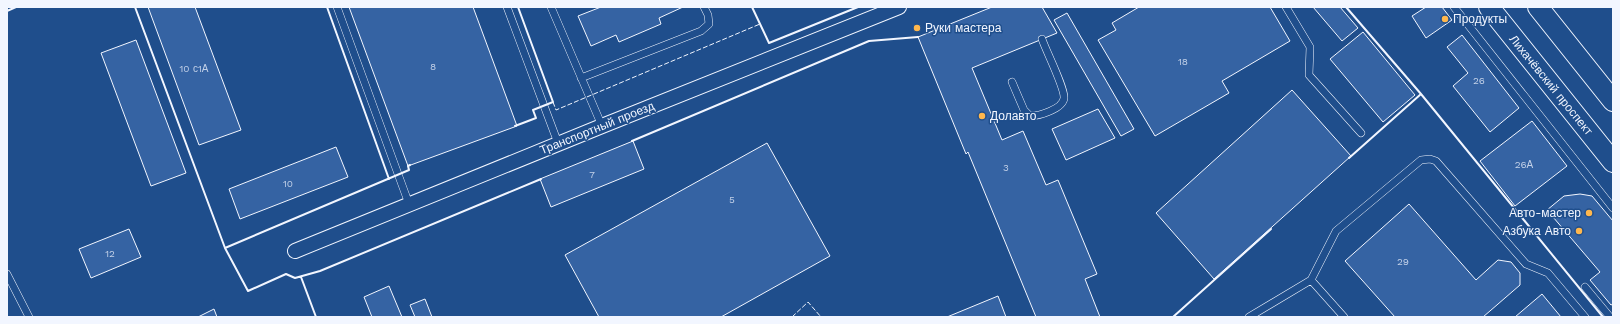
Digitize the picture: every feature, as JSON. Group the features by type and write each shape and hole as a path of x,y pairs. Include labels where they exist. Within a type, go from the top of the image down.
{"main road":[{"name":"Лихачёвский проспект","path":"1489,7 1613,162"},
{"path":"1538,7 1613,101"}],"street":[{"name":"Транспортный проезд","path":"295,251 558,143 899,7"}],"lane":[{"path":"337,7 409,204"},
{"path":"507,7 558,143"},
{"path":"551,7 602,126"},
{"path":"581,78 701,31 709,24 708,15 704,7"},
{"path":"1286,7 1310,47 1309,75 1361,133"},
{"path":"1454,7 1613,208"},
{"path":"1012,82 1024,110 1030,116 1038,116 1060,106 1064,99 1062,90 1042,39"},
{"path":"1249,317 1311,280 1336,230 1421,160 1430,159 1436,161 1526,264 1548,273 1585,317"},
{"path":"7,274 29,317"},
{"path":"1311,280 1344,317"},
{"path":"1585,287 1610,317"}],"building":[{"path":"148,7 195,7 241,130 199,145"},
{"path":"349,7 473,7 517,126 408,166"},
{"path":"601,7 683,7 659,18 661,24 619,42 616,35 591,46 578,16"},
{"path":"992,7 1042,7 1057,33 972,68 1002,140 1023,131 1046,185 1058,180 1097,274 1085,279 1100,317 1036,317 968,152 966,154 918,37"},
{"path":"1139,7 1270,7 1290,41 1222,81 1229,93 1155,136 1098,40 1116,30 1112,23"},
{"path":"1313,7 1340,7 1358,28 1342,41"},
{"path":"1426,7 1442,7 1452,20 1426,38 1412,16"},
{"path":"1067,13 1134,129 1121,136 1054,20"},
{"path":"1363,32 1415,95 1383,122 1330,59"},
{"path":"1462,35 1519,108 1490,132 1453,86 1468,73 1447,47"},
{"path":"136,40 186,173 151,186 101,53"},
{"path":"1292,90 1351,156 1214,279 1156,213"},
{"path":"1098,109 1115,138 1066,160 1052,129"},
{"path":"1532,121 1567,166 1515,206 1480,161"},
{"path":"633,141 644,169 551,207 540,179"},
{"path":"767,143 830,256 721,317 599,317 565,255"},
{"path":"336,147 348,177 240,219 229,189"},
{"path":"1580,194 1592,196 1613,221 1613,304 1611,305 1590,280 1600,272 1547,210 1564,196"},
{"path":"1409,204 1476,280 1498,260 1511,262 1520,273 1520,285 1483,317 1395,317 1345,261"},
{"path":"129,229 141,257 91,278 79,249"},
{"path":"389,286 402,317 372,317 364,297"},
{"path":"1542,294 1561,317 1515,317"},
{"path":"998,296 1006,317 947,317"},
{"path":"425,299 432,317 415,317 410,305"},
{"path":"214,309 217,317 198,317"}],"fence":[{"path":"553,102 556,110 760,24"},
{"path":"792,317 808,302 821,317"}],"wall":[{"path":"7,11 16,7"},
{"path":"135,7 225,248 248,291 286,274 295,278 320,271 541,179"},
{"path":"327,7 389,179"},
{"path":"515,126 536,118 533,110 553,102 518,7"},
{"path":"752,7 769,43 858,7"},
{"path":"1346,7 1421,94 1603,317"},
{"path":"632,141 869,41 918,37"},
{"path":"1349,158 1421,94"},
{"path":"225,248 409,170 408,166 410,165"},
{"path":"1173,317 1271,229"},
{"path":"301,277 316,317"}],"place":[{"name":"Продукты","path":"1445,19"},
{"name":"Руки мастера","path":"917,28"},
{"name":"Долавто","path":"982,116"},
{"name":"Авто-мастер","path":"1589,213"},
{"name":"Азбука Авто","path":"1579,231"}]}
